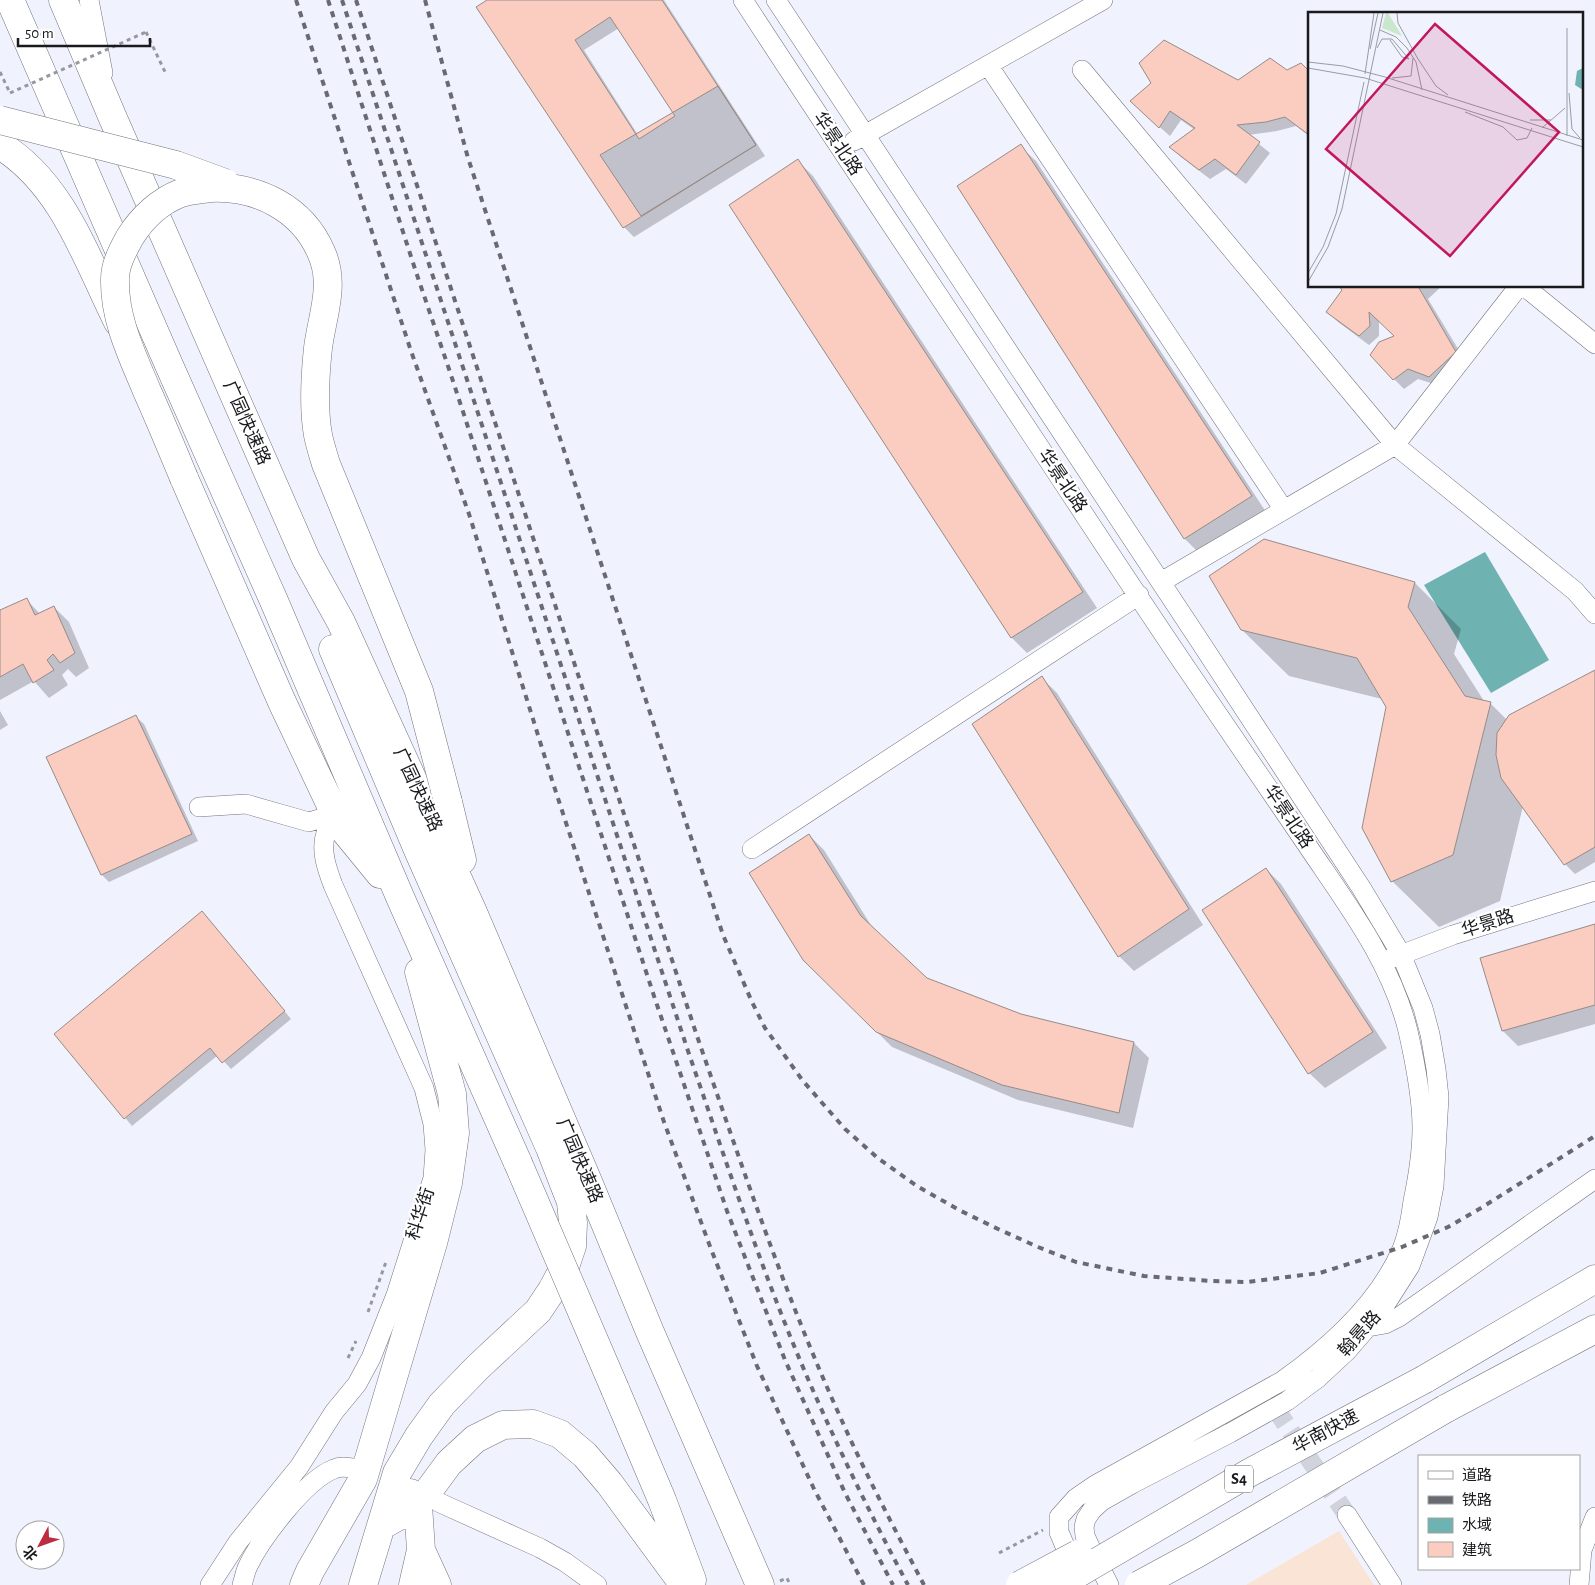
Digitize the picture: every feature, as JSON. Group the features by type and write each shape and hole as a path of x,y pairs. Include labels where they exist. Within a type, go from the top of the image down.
{"highway":[{"path":"10,0 274,601 400,897 518,1163 662,1500 694,1585"},
{"name":"广园快速路","path":"63,0 306,559 341,622 472,910 650,1332 760,1585"},
{"path":"0,120 176,165 266,197 286,208 313,236 322,252 327,270 328,290 318,347 315,408 318,434 326,464 419,692 458,843 472,910"},
{"path":"0,145 11,151 30,169 48,189 64,212 122,330 184,478 282,702 335,814 357,846 400,897 452,1094 455,1132 448,1183 433,1243 363,1479 310,1571 304,1585"},
{"path":"122,330 116,297 115,278 118,260 141,222 162,204 182,193 197,189 243,190"},
{"path":"306,559 332,648 418,850 550,1148 571,1202 573,1223 572,1246 566,1264 543,1304 442,1404 419,1436 397,1473 363,1585"},
{"name":"华南快速","path":"1058,1585 1249,1473 1425,1379 1595,1279"},
{"name":"S4","path":"1140,1585 1445,1409 1595,1329"},
{"path":"413,1585 428,1504 449,1463 475,1439 503,1425 533,1424 560,1434 586,1455 609,1482 684,1585"},
{"path":"397,1473 428,1504"},
{"path":"1020,1585 1161,1510 1249,1473"},
{"path":"381,1526 428,1504"},
{"path":"421,1550 437,1585"}],"street":[{"path":"89,0 112,116"},
{"name":"华景北路","path":"743,0 1340,894 1382,962"},
{"name":"华景北路","path":"776,0 1161,582 1362,889 1401,954"},
{"path":"841,149 1103,0"},
{"path":"988,65 1284,510"},
{"path":"1082,70 1395,445 1575,591 1595,614"},
{"path":"1161,582 1395,445 1516,288"},
{"path":"1526,288 1595,344"},
{"path":"752,849 1139,595"},
{"path":"199,807 246,804 309,822 335,814"},
{"name":"科华街","path":"212,1583 238,1542 299,1467 334,1412 357,1384 371,1358 396,1295 433,1178 435,1150 433,1124 424,1088 327,868 324,855 325,835 335,814"},
{"name":"华景路","path":"1382,962 1487,924 1595,891"},
{"name":"翰景路","path":"1059,1517 1076,1498 1095,1485 1264,1391 1308,1362 1362,1322 1380,1313 1410,1266 1428,1218 1434,1186 1439,1097 1430,1034 1423,1008 1401,954"},
{"name":"翰景路","path":"1109,1585 1085,1536 1086,1518 1092,1510 1102,1501 1132,1484 1275,1408 1302,1391 1318,1378 1341,1357 1402,1247 1412,1211 1419,1168 1422,1127 1408,1032 1401,1006 1382,962"},
{"path":"1362,1322 1385,1324 1399,1317 1595,1179"},
{"path":"1264,1391 1275,1408"},
{"path":"242,1585 247,1567 281,1515 315,1481 327,1473 344,1466 353,1468"},
{"path":"428,1504 540,1548 565,1562 597,1585"},
{"path":"1347,1515 1392,1585"},
{"path":"1059,1517 1059,1532 1082,1585"},
{"path":"1579,1585 1582,1550 1595,1517"},
{"path":"1582,1558 1595,1573"}],"path":[{"path":"0,72 10,93 146,32 166,74"},
{"path":"368,1313 386,1260"},
{"path":"347,1361 358,1337"},
{"path":"999,1553 1044,1529 1059,1517"},
{"path":"786,1578 790,1585"}],"shaded area":[{"path":"1339,1531 1374,1585 1246,1585"}],"water":[{"path":"1485,552 1549,660 1491,693 1424,585"}],"building":[{"path":"487,0 662,0 756,145 623,228 476,7","holes":["610,17 675,116 639,139 575,40"]},
{"path":"1164,40 1238,80 1270,58 1287,70 1301,63 1308,70 1308,134 1285,117 1266,122 1237,125 1260,142 1236,175 1215,159 1199,170 1169,147 1195,128 1170,111 1159,128 1130,101 1151,83 1139,63"},
{"path":"718,86 756,145 641,216 600,155"},
{"path":"1021,144 1252,496 1184,539 957,186"},
{"path":"798,159 1083,592 1011,638 729,205"},
{"path":"1340,288 1419,288 1456,352 1429,377 1408,369 1393,380 1370,355 1379,342 1394,336 1369,312 1370,326 1359,336 1326,312 1342,290"},
{"path":"1264,539 1415,582 1408,607 1465,696 1491,702 1453,855 1391,882 1362,828 1386,707 1357,658 1241,630 1209,576"},
{"path":"27,598 35,615 54,606 75,653 60,663 53,654 47,660 54,670 33,683 23,664 0,677 0,610"},
{"path":"1595,670 1595,847 1564,865 1501,778 1496,755 1497,733 1509,715"},
{"path":"1042,676 1189,909 1118,957 972,724"},
{"path":"136,715 192,834 101,875 46,757"},
{"path":"809,834 861,916 927,978 1021,1014 1134,1042 1119,1113 1002,1085 876,1032 803,960 749,873"},
{"path":"1266,868 1373,1032 1308,1074 1202,910"},
{"path":"202,911 285,1011 222,1063 210,1048 124,1119 54,1034"},
{"path":"1595,924 1595,1005 1502,1031 1480,958"}],"tunnel":[{"path":"1275,1408 1347,1515"}],"railway":[{"path":"296,0 411,351 469,514 552,780 664,1122 757,1366 814,1489 864,1585"},
{"path":"328,0 654,996 727,1211 785,1360 845,1493 893,1585"},
{"path":"342,0 688,1051 754,1241 782,1316 823,1412 864,1499 908,1585"},
{"path":"356,0 697,1036 763,1226 799,1320 838,1412 890,1521 924,1585"},
{"path":"425,0 468,158 723,935 765,1028 803,1081 845,1129 879,1159 917,1186 959,1210 998,1229 1076,1262 1144,1276 1247,1282 1320,1273 1402,1247 1448,1227 1595,1136"}]}
